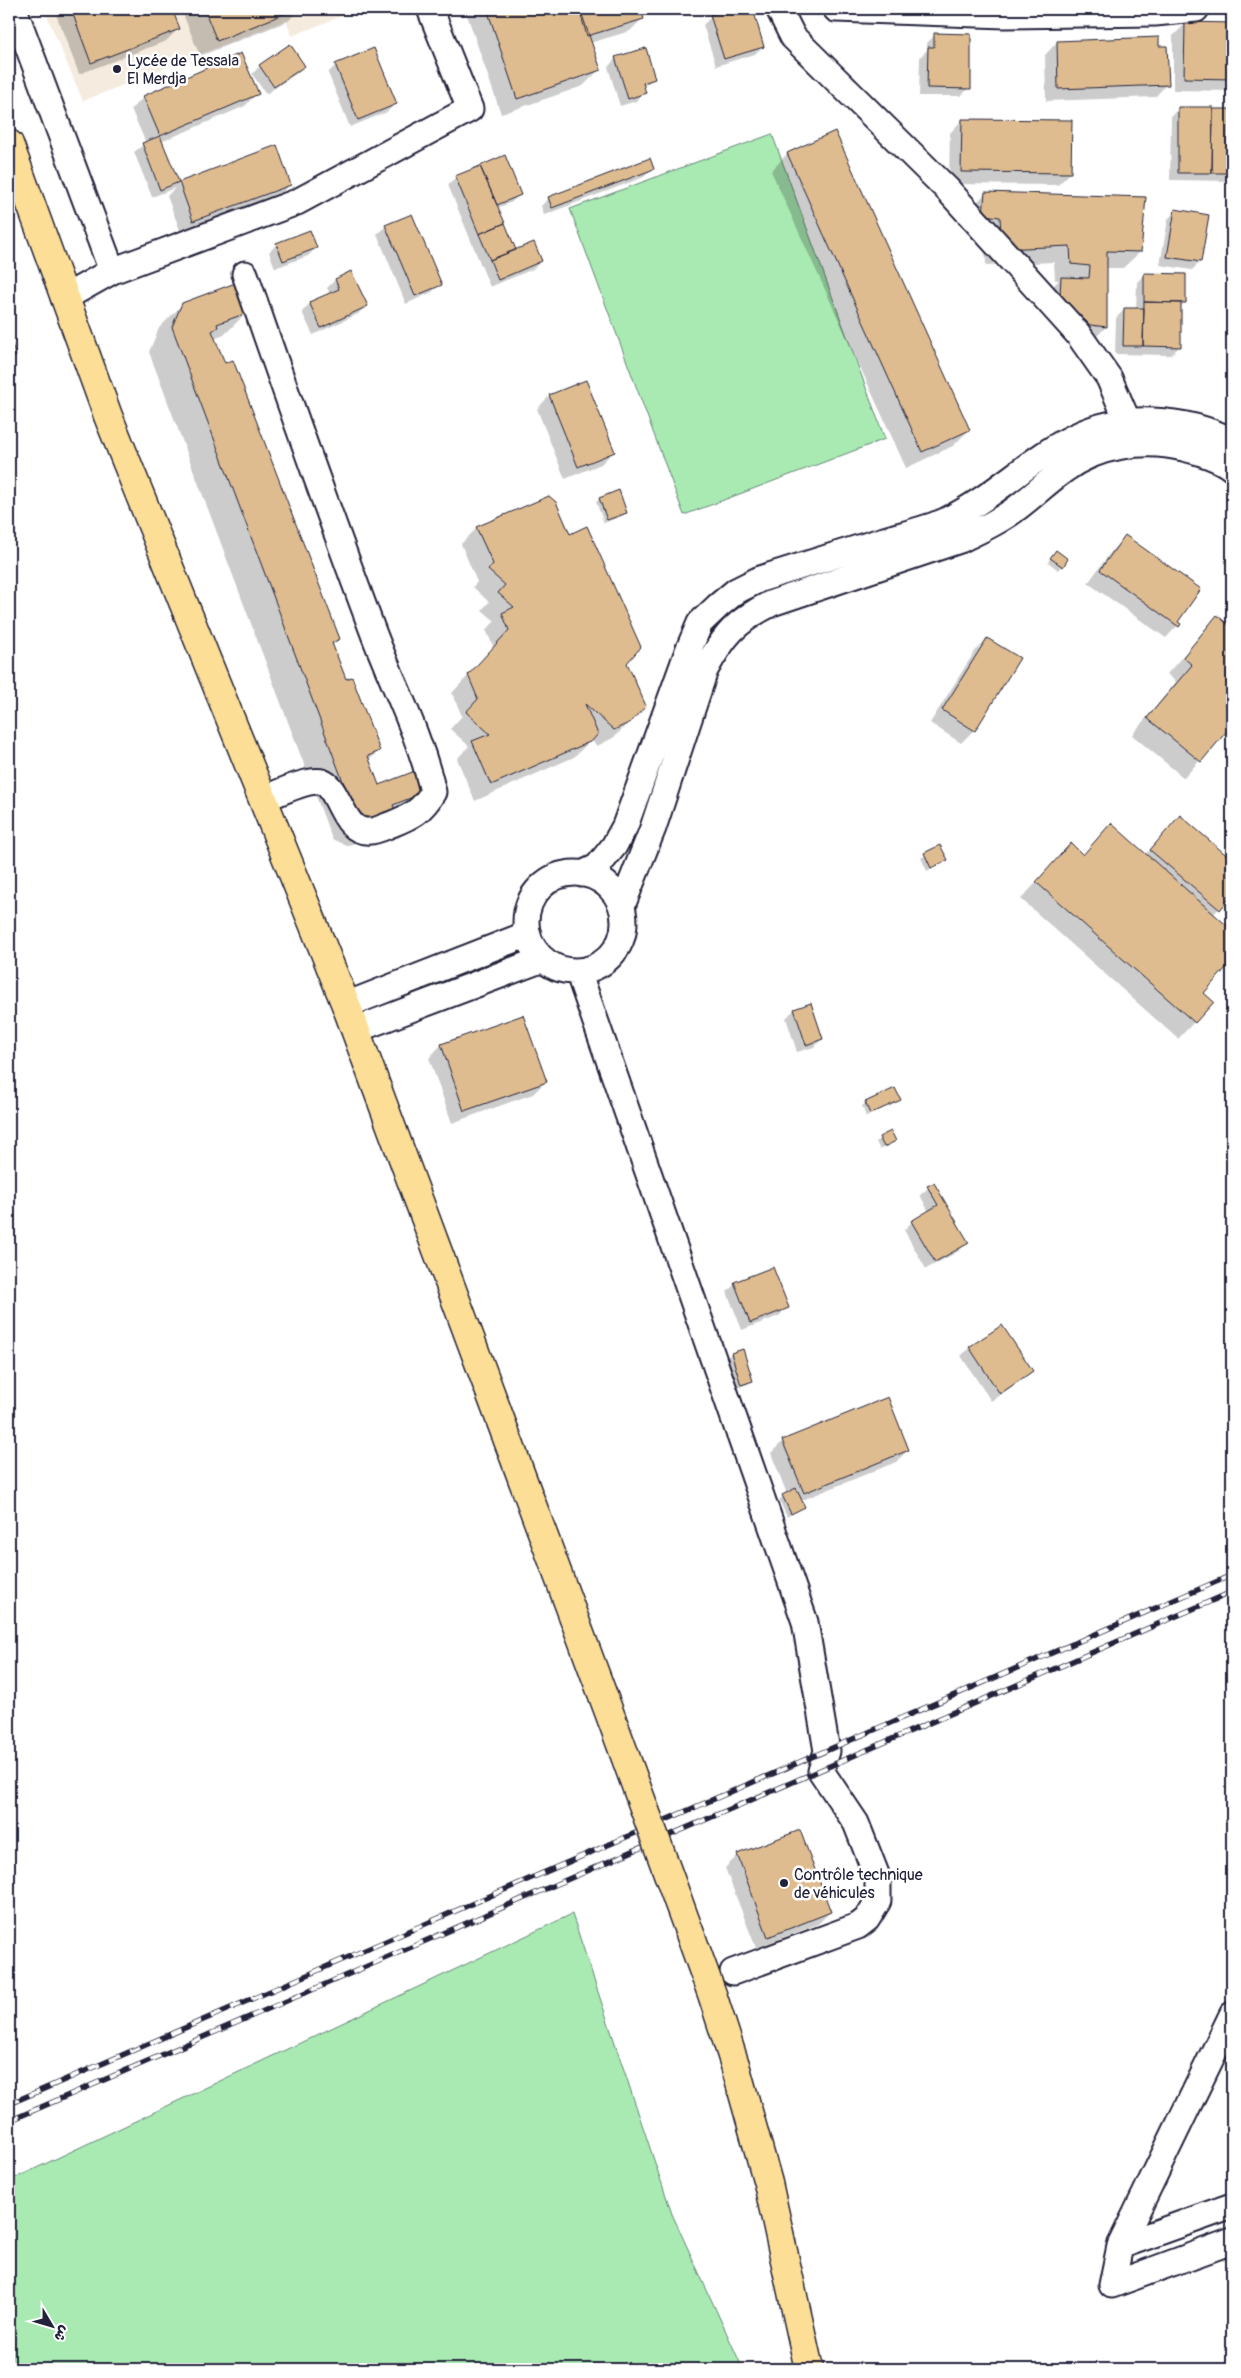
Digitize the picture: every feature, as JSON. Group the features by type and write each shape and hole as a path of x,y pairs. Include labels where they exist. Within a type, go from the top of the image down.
{"main road":[{"path":"9,144 108,416 346,1005 709,1985 735,2065 768,2183 809,2369"}],"street":[{"path":"14,9 112,271"},
{"path":"64,298 112,271 297,202 470,109 430,9"},
{"path":"779,9 794,37 947,190 1078,334 1109,378 1129,433"},
{"path":"836,9 1005,12 1196,9"},
{"path":"245,274 385,666 426,762 433,792 424,807 406,819 370,832 356,827 342,813 328,786 321,782 310,782 263,799"},
{"path":"622,906 653,828 706,670 717,648 730,631 747,616 772,603 960,540 1007,515 1065,469 1129,433 1180,422 1213,431 1232,441"},
{"path":"582,874 597,867 614,846 625,826 688,652 700,624 736,591 760,579 944,521 985,498 1062,442 1104,424 1129,433 1202,453 1232,468"},
{"path":"566,874 582,874 606,884 622,906 624,921 622,936 616,949 606,961 592,968 578,971 565,970 544,960 534,948 528,934 529,911 539,890 551,880 566,874"},
{"path":"346,1005 528,934"},
{"path":"355,1030 544,960"},
{"path":"578,971 805,1622 827,1751 821,1771 856,1824 878,1879 878,1901 874,1911 858,1926 733,1972"},
{"path":"1232,2015 1120,2246 1112,2285 1232,2241"},
{"path":"1120,2246 1232,2206"}],"shaded area":[{"name":"Lycée de Tessala El Merdja","path":"44,9 359,9 292,36 286,20 83,101"}],"green space":[{"path":"772,134 885,439 684,515 570,209"},
{"path":"572,1914 672,2214 743,2369 9,2369 9,2181"}],"building":[{"path":"71,9 172,9 180,29 91,63"},
{"path":"204,9 296,9 217,41"},
{"path":"487,9 580,9 601,70 517,99"},
{"path":"579,9 641,9 644,19 587,36"},
{"path":"733,9 753,9 764,47 724,59 710,15"},
{"path":"1185,22 1232,23 1232,79 1184,78"},
{"path":"934,33 971,34 971,89 927,88 928,47 934,47"},
{"path":"1159,37 1159,46 1167,46 1169,85 1058,89 1057,41"},
{"path":"290,44 305,66 274,87 259,65"},
{"path":"374,48 397,104 358,120 335,64"},
{"path":"646,48 655,79 643,83 646,93 628,99 615,57"},
{"path":"241,53 259,94 160,136 143,96"},
{"path":"1178,107 1213,107 1212,173 1178,173"},
{"path":"1213,109 1232,109 1232,173 1212,173"},
{"path":"962,119 1072,120 1071,173 961,172"},
{"path":"835,131 970,430 922,452 787,153"},
{"path":"160,136 179,182 160,190 142,143"},
{"path":"277,145 291,185 193,221 179,182"},
{"path":"505,155 521,195 497,205 480,166"},
{"path":"650,158 654,169 552,208 548,197"},
{"path":"480,166 505,223 479,234 455,176"},
{"path":"985,192 1146,197 1141,252 1107,251 1107,327 1090,325 1060,295 1061,277 1089,278 1090,266 1071,264 1070,246 1002,249 1000,217 983,215"},
{"path":"1175,209 1209,215 1201,262 1167,257"},
{"path":"412,214 442,285 415,296 385,225"},
{"path":"505,223 516,250 490,260 479,234"},
{"path":"310,230 317,248 283,261 276,243"},
{"path":"534,242 542,261 498,280 490,260"},
{"path":"351,271 368,306 321,328 309,302 339,289 335,279"},
{"path":"1144,273 1186,274 1186,303 1144,302"},
{"path":"238,282 249,312 217,324 218,327 212,331 225,363 233,360 340,639 332,643 346,679 352,677 380,751 368,756 379,785 415,771 423,793 393,805 396,813 371,823 356,816 172,327 182,303"},
{"path":"1144,302 1181,303 1181,347 1143,346"},
{"path":"1124,308 1144,308 1143,346 1123,346"},
{"path":"9,336 16,356 9,359"},
{"path":"586,380 615,452 578,467 549,395"},
{"path":"619,490 627,513 607,520 599,498"},
{"path":"549,496 556,502 570,534 587,526 641,647 627,663 646,706 631,722 614,730 585,704 598,734 592,741 491,785 472,741 490,734 466,712 478,699 468,675 509,630 502,613 514,607 498,593 505,585 488,570 493,564 476,527"},
{"path":"1125,535 1201,589 1178,622 1181,624 1179,627 1100,570"},
{"path":"1056,550 1068,559 1063,567 1050,558"},
{"path":"1217,615 1232,628 1232,725 1201,762 1147,718 1192,665 1183,657"},
{"path":"987,638 1020,658 975,731 942,710"},
{"path":"1180,815 1232,860 1232,895 1220,910 1150,850"},
{"path":"1111,823 1232,930 1232,961 1204,993 1214,1002 1195,1023 1036,882 1071,843 1083,855"},
{"path":"940,845 948,860 931,868 924,853"},
{"path":"811,1003 823,1039 806,1045 794,1009"},
{"path":"523,1015 547,1082 464,1111 441,1044"},
{"path":"895,1088 901,1100 870,1114 865,1102"},
{"path":"891,1131 896,1141 884,1147 879,1137"},
{"path":"934,1183 969,1243 935,1262 911,1221 938,1205 927,1186"},
{"path":"773,1267 789,1308 750,1323 734,1282"},
{"path":"1002,1325 1033,1371 1000,1394 969,1347"},
{"path":"743,1349 753,1381 741,1385 731,1353"},
{"path":"888,1397 909,1450 804,1493 782,1440"},
{"path":"796,1488 805,1507 791,1514 782,1495"},
{"name":"Contrôle technique de véhicules","path":"800,1830 831,1912 768,1937 737,1854"}],"railway":[{"path":"9,2104 1232,1575"},
{"path":"9,2121 1232,1592"}],"place":[{"name":"Lycée de Tessala El Merdja","path":"117,69"},
{"name":"Contrôle technique de véhicules","path":"784,1883"}]}
